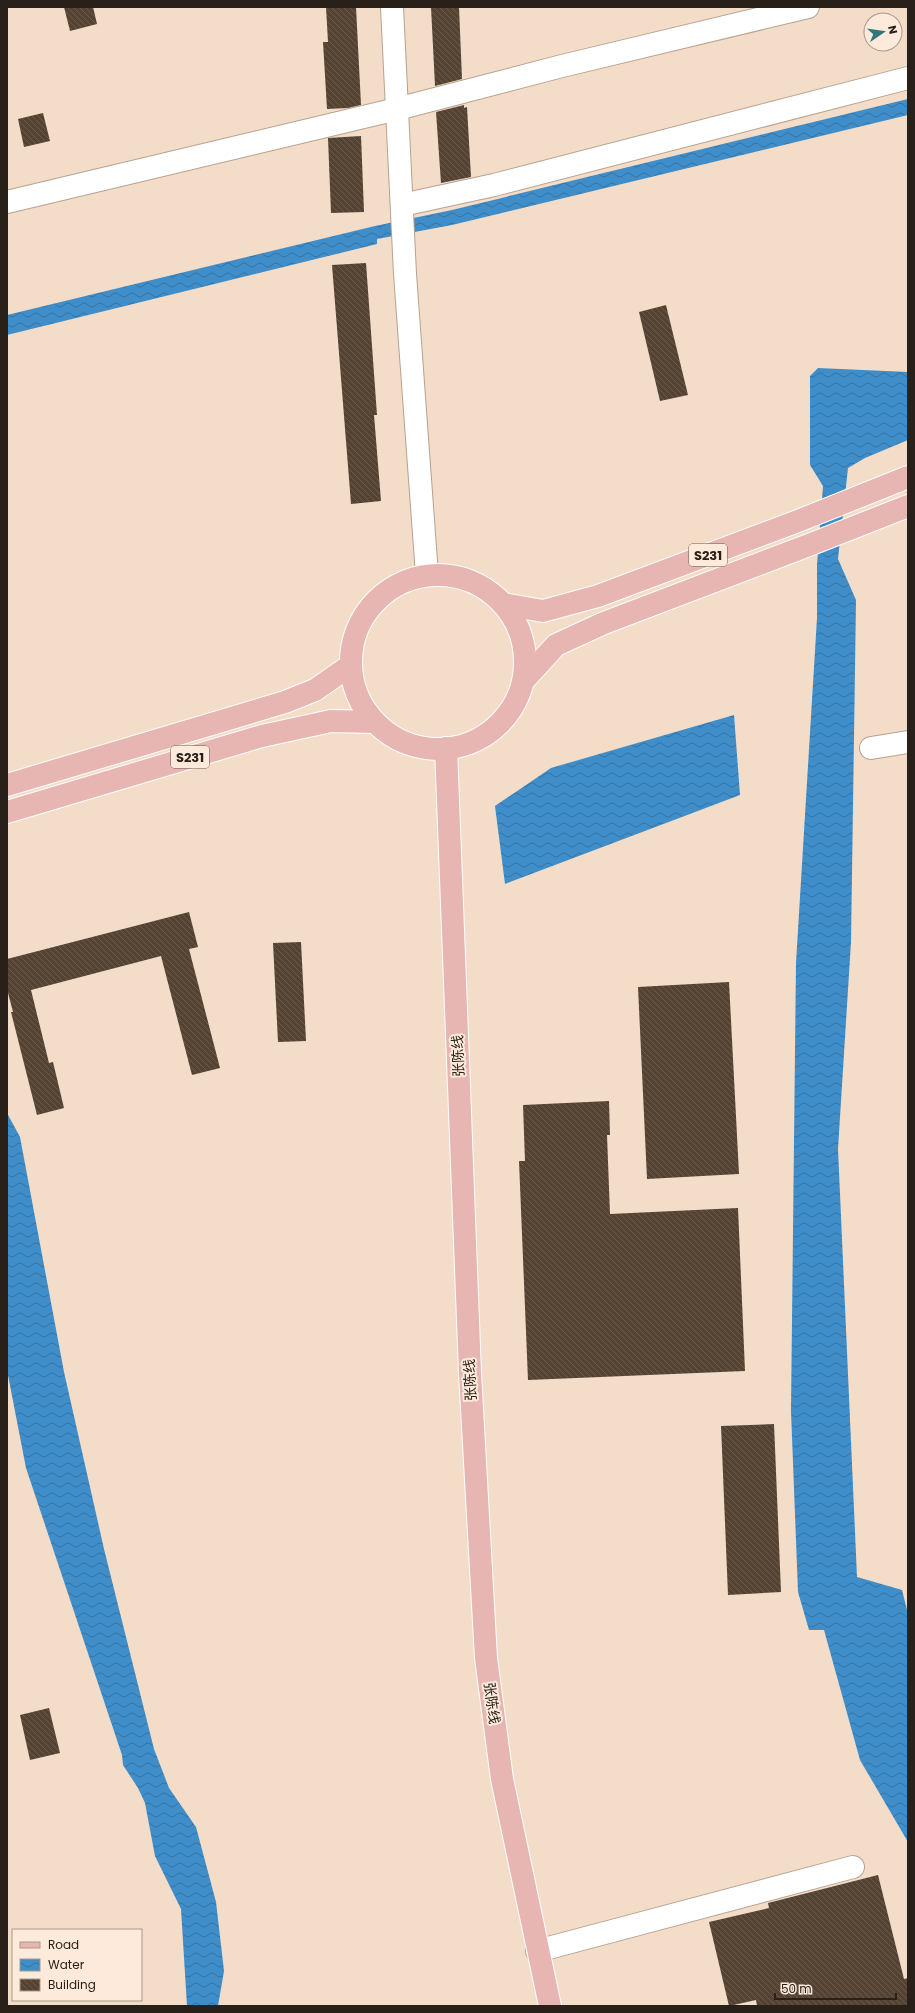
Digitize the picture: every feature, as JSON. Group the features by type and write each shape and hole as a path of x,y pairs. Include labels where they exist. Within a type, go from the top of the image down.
{"main road":[{"name":"S231","path":"503,604 543,610 598,596 798,521 908,477"},
{"name":"S231","path":"524,680 556,645 597,626 908,506"},
{"path":"446,575 472,582 503,604 519,629 525,657 524,680 517,699 506,718 487,735 460,747 430,750 405,744 384,731 368,715 356,693 351,665 355,635 370,608 385,592 404,581 427,576 446,575"},
{"name":"S231","path":"7,785 285,702 315,690 351,665"},
{"name":"S231","path":"7,812 262,736 331,721 375,722"},
{"name":"张陈线","path":"446,748 470,1373 486,1658 502,1778 537,1951 550,2006"}],"street":[{"path":"392,7 405,274 427,576"},
{"path":"7,202 397,109 562,66 808,7"},
{"path":"402,205 502,183 908,78"},
{"path":"871,748 908,742"},
{"path":"537,1951 853,1867"}],"water":[{"path":"908,99 908,115 452,225 377,239 377,244 7,335 7,315 375,226 452,210"},
{"path":"818,368 908,372 908,440 865,458 848,468 838,559 856,600 851,942 838,1149 857,1577 902,1590 908,1614 908,1842 860,1760 824,1630 809,1630 798,1592 791,1411 796,963 817,618 817,565 823,486 810,465 810,376"},
{"path":"734,715 740,795 505,884 495,806 551,768"},
{"path":"7,1113 20,1137 64,1372 104,1549 154,1749 169,1788 196,1827 216,1902 224,1971 218,2006 187,2006 181,1909 155,1856 145,1803 138,1788 123,1765 122,1755 26,1468 7,1370"}],"building":[{"path":"64,7 93,7 97,24 70,31"},
{"path":"326,7 356,7 361,105 348,108 327,109 323,42 328,42"},
{"path":"431,7 459,7 462,79 435,86"},
{"path":"464,105 464,108 467,107 471,177 441,183 436,112"},
{"path":"43,113 50,141 24,147 18,119"},
{"path":"361,136 364,212 331,213 328,138"},
{"path":"366,263 377,415 374,415 381,501 351,504 332,265"},
{"path":"666,305 688,395 660,401 639,312"},
{"path":"189,912 198,947 189,949 220,1068 192,1075 161,956 31,990 49,1063 53,1062 64,1108 37,1115 11,1012 13,1012 7,989 7,959"},
{"path":"301,942 306,1041 278,1042 273,943"},
{"path":"729,982 739,1174 647,1179 638,987"},
{"path":"609,1101 610,1135 607,1135 610,1214 738,1208 745,1371 528,1380 519,1161 525,1161 523,1105"},
{"path":"774,1424 781,1592 728,1595 721,1426"},
{"path":"49,1708 60,1753 30,1760 20,1715"},
{"path":"878,1875 904,1979 908,1978 908,2006 757,2006 756,2000 729,2006 709,1922 769,1908 768,1903"}]}
